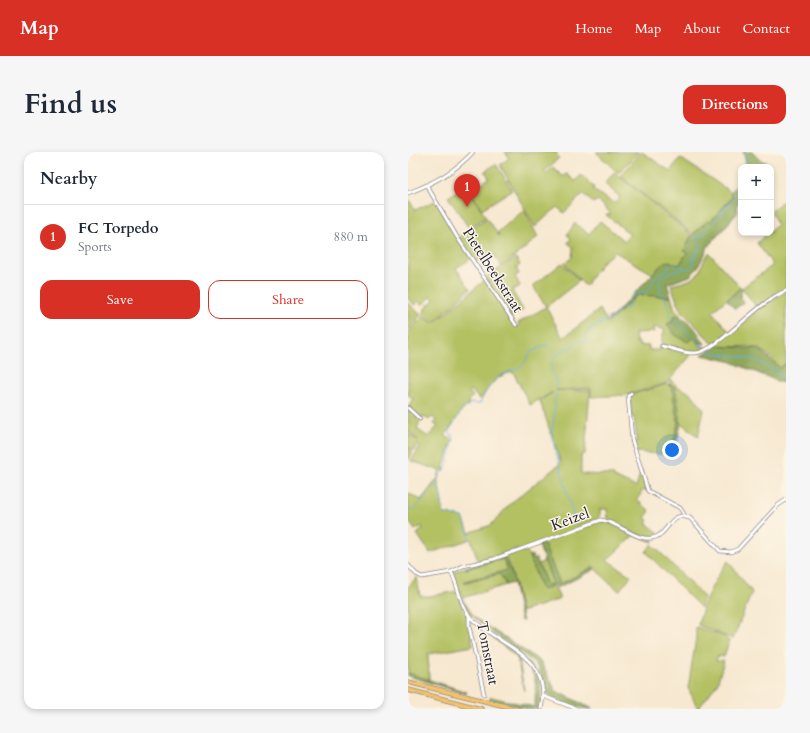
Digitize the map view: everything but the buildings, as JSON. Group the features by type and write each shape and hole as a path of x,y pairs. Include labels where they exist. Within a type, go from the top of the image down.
{"highway":[{"path":"408,682 517,709"},
{"path":"408,690 481,709"}],"street":[{"path":"408,193 427,186 462,163 473,152"},
{"name":"Pietelbeekstraat","path":"427,186 457,237 516,325"},
{"path":"662,346 695,354 708,350 769,299 786,290"},
{"path":"631,394 628,396 632,440 648,491 680,508 684,516 690,518 718,550 731,552 738,549 777,506 786,500"},
{"path":"408,408 420,419"},
{"name":"Keizel","path":"451,572 463,566 505,555 601,520 612,522 643,538 651,538 659,535 674,518 684,516"},
{"path":"408,565 416,574 422,577 451,572"},
{"name":"Tomstraat","path":"451,572 463,606 469,616 533,664 542,681 543,696 540,709"},
{"name":"Tomstraat","path":"469,616 469,626 484,694"},
{"path":"543,696 577,709"}],"green space":[{"path":"505,152 558,152 556,154 559,158 545,171 547,173 553,167 562,176 567,174 575,181 581,175 594,187 593,190 614,203 620,197 605,184 614,172 692,235 684,251 687,253 679,266 664,263 653,274 615,252 603,261 585,286 564,263 572,258 573,247 568,243 571,238 567,235 575,223 589,234 600,221 624,241 630,234 606,215 611,214 598,200 593,203 583,194 564,213 557,207 535,227 500,165 509,158"},
{"path":"596,152 640,152 618,173"},
{"path":"642,152 670,171 680,158 731,192 730,193 733,196 710,222 708,220 693,234 620,176"},
{"path":"743,152 752,152 767,164 744,164 746,162"},
{"path":"496,164 512,190 482,209 465,183 474,177 479,185 489,178 485,171"},
{"path":"738,184 738,204 736,206 738,212 707,248 696,270 690,276 667,284 671,297 637,295 609,322 608,318 613,316 664,262 669,261 679,265 687,253 684,251 690,238 708,220 710,222 733,197 730,193"},
{"path":"466,186 486,217 469,228 448,197"},
{"path":"408,198 415,210 435,201 471,259 456,268 470,289 435,321 422,314 426,310 424,309 434,300 431,297 422,305 418,301 415,305 408,299"},
{"path":"783,201 786,205 786,289 774,295 757,308 742,288 773,265 757,243 765,236 774,236 774,228 777,225 774,218 774,208"},
{"path":"524,210 538,237 517,255 501,266 492,252 476,262 459,237 487,218 499,236 498,232"},
{"path":"709,253 740,288 713,311 729,331 724,335 725,337 772,299 786,292 786,363 780,368 765,352 756,348 723,346 711,342 680,309 671,285 694,278"},
{"path":"516,258 520,265 516,268 519,274 515,276 520,286 512,290 523,310 511,317 486,277"},
{"path":"562,263 579,281 546,307 533,286"},
{"path":"486,279 516,327 519,326 518,323 546,307 563,338 600,309 607,322 609,322 639,294 671,297 675,310 681,316 674,316 672,322 667,324 679,337 694,338 699,345 707,349 693,352 662,345 662,335 664,335 664,329 653,327 654,332 635,333 636,342 639,342 638,345 649,346 649,350 660,350 660,346 692,354 667,383 627,395 591,397 591,388 556,390 590,390 585,454 581,455 581,474 614,475 614,477 636,487 641,470 647,491 643,490 637,500 650,511 645,518 648,520 646,523 659,533 647,537 640,535 608,519 607,509 600,509 600,518 579,526 580,528 599,522 607,522 641,538 634,535 607,560 631,576 619,591 593,567 560,585 544,544 526,549 542,590 554,585 560,599 521,612 512,573 505,557 515,553 515,550 478,561 471,539 430,553 417,534 423,529 422,526 415,530 408,520 408,493 421,500 438,478 440,473 439,485 444,514 463,517 469,533 491,525 511,503 561,463 540,401 553,392 530,405 513,372 502,375 490,386 480,400 471,390 469,392 473,396 468,401 469,404 462,410 445,436 453,440 443,468 445,468 444,472 411,461 420,446 417,444 408,460 408,449 411,449 408,447 408,434 419,441 408,431 408,410 420,421 417,429 428,437 438,426 434,424 436,420 432,417 429,420 423,416 421,419 408,407 411,408 409,405 413,398 408,395 408,331 423,317 435,322"},
{"path":"740,288 742,288 740,297 744,302 735,309 727,300"},
{"path":"408,303 421,315 408,329"},
{"path":"674,316 680,317 689,322 705,344 700,343 694,338 688,342 675,335 667,324 672,322"},
{"path":"716,346 759,349 780,368 786,363 786,382 783,381 782,383 729,361 702,355"},
{"path":"671,380 678,387 691,393 704,410 698,437 681,423 675,388 669,384"},
{"path":"668,384 672,388 678,424 670,455 636,452 633,442 637,441 634,417 631,417 630,395"},
{"path":"669,384 675,387 681,423 674,456 670,455 678,424 672,388"},
{"path":"642,538 653,540 653,542"},
{"path":"544,544 560,584 594,567 594,570 557,588 556,584 542,590 529,556 532,555 533,559 536,558 547,585 553,583 539,546"},
{"path":"652,544 704,597 701,608 646,552"},
{"path":"505,557 512,574 523,621 521,621 513,583 506,585 500,574 464,583 465,581 508,570 503,559 466,569 466,567"},
{"path":"503,559 508,570 465,581 464,583 500,574 506,585 462,598 453,572 466,567 466,569"},
{"path":"545,561 553,583 547,585 538,564"},
{"path":"728,561 752,592 733,639 698,625 710,592"},
{"path":"417,577 420,596 430,596 458,591 462,607 468,617 473,646 428,654 429,680 408,673 408,587"},
{"path":"463,600 474,617 468,612"},
{"path":"474,617 493,630 492,632"},
{"path":"696,627 725,637 729,641 724,657 718,656 716,661 724,661 717,684 698,709 688,688 696,638"},
{"path":"493,630 540,661 556,691 593,709 581,708 554,699 546,691 534,662 492,632"},
{"path":"492,635 513,649 530,664 536,673 540,683 541,695 539,709 530,709 489,700 491,697 535,707 535,681 533,675 526,665 519,659 524,691 517,658 491,636"},
{"path":"408,673 467,692 466,694 408,676"}],"waterway":[{"path":"745,164 747,161 746,152"},
{"path":"608,319 612,320 621,309 629,308 629,301 637,292 639,295 642,291 645,293 648,291 654,278 667,269 671,264 687,269 690,268 701,245 695,238 703,235 736,195"},
{"path":"684,268 680,271 671,271 660,279 660,293 665,295 671,319 674,319 700,344 707,348"},
{"path":"440,472 445,471 454,439 449,431 461,412 471,403 480,404 487,390 497,378 520,367 526,360 529,353 546,345 549,346 556,356 565,349 572,347 572,345 578,341 583,342 589,329 594,330 593,327 598,323 600,326 600,322 605,322 607,319"},
{"path":"710,350 714,353 754,359 786,378"},
{"path":"555,357 552,361 551,369 557,389"},
{"path":"556,392 552,437 576,526"},
{"path":"440,472 439,488 444,514 463,517 470,539"},
{"path":"408,508 412,510 417,507 438,480"}],"place":[{"name":"FC Torpedo","path":"467,207"}]}
